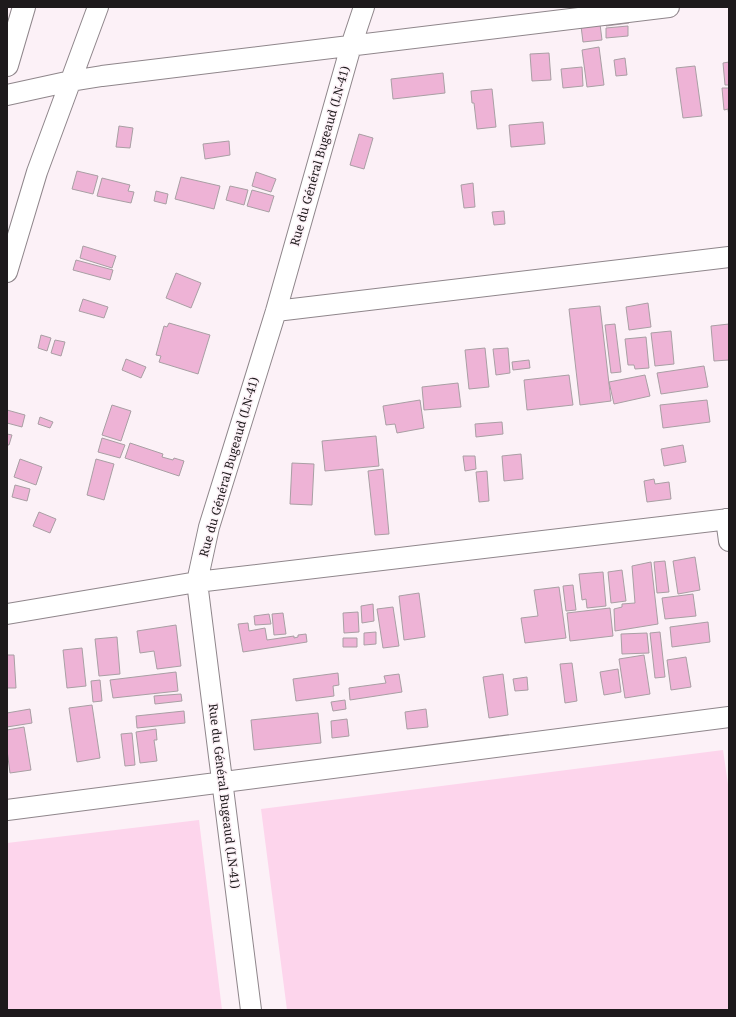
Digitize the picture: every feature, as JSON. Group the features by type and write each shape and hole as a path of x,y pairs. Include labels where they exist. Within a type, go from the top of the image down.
{"street":[{"path":"7,65 24,7"},
{"path":"7,272 37,172 98,7"},
{"name":"Rue du Général Bugeaud (LN-41)","path":"251,1010 196,582 208,527 276,310 351,46 364,7"},
{"path":"7,95 71,81 669,7"},
{"path":"276,310 729,257"},
{"path":"7,614 196,582 728,519 729,541"},
{"path":"7,810 729,718"}],"shaded area":[{"path":"723,750 729,791 729,1010 287,1010 261,809"},
{"path":"199,820 222,1010 7,1010 7,843"}],"building":[{"path":"628,16 629,23 606,26 605,20"},
{"path":"600,24 602,40 583,42 581,26"},
{"path":"628,26 628,36 606,38 606,28"},
{"path":"599,47 604,85 587,87 582,50"},
{"path":"549,53 551,80 532,81 530,54"},
{"path":"625,58 627,75 616,76 614,60"},
{"path":"729,62 729,85 725,85 723,63"},
{"path":"695,66 702,116 683,118 676,68"},
{"path":"582,67 583,86 563,88 561,69"},
{"path":"443,73 445,93 393,99 391,79"},
{"path":"722,88 729,88 729,117 728,109 724,110"},
{"path":"492,89 496,127 477,129 471,91"},
{"path":"543,122 545,144 511,147 509,125"},
{"path":"119,126 133,128 130,148 116,147"},
{"path":"359,134 373,138 364,169 350,165"},
{"path":"229,141 230,155 205,159 203,144"},
{"path":"77,171 98,176 93,194 72,189"},
{"path":"256,172 276,179 271,192 252,186"},
{"path":"181,177 220,186 214,209 175,199"},
{"path":"102,178 130,185 128,191 134,192 131,203 97,196"},
{"path":"473,183 475,207 464,208 461,185"},
{"path":"230,186 248,190 244,205 226,200"},
{"path":"252,190 274,196 269,212 247,206"},
{"path":"156,191 168,194 166,204 154,201"},
{"path":"504,211 505,224 494,225 492,212"},
{"path":"83,246 116,256 112,268 80,258"},
{"path":"76,260 113,270 110,280 73,270"},
{"path":"176,273 201,283 191,308 166,298"},
{"path":"83,299 108,307 104,318 79,311"},
{"path":"648,303 651,327 629,330 626,307"},
{"path":"600,306 611,401 580,405 569,309"},
{"path":"169,323 210,335 198,374 159,362 161,356 156,355 164,326 167,327"},
{"path":"615,324 621,372 611,373 605,325"},
{"path":"729,324 729,360 714,361 711,326"},
{"path":"671,331 674,364 655,366 651,333"},
{"path":"41,335 51,338 47,351 38,348"},
{"path":"646,337 649,368 635,369 634,365 628,365 625,339"},
{"path":"55,340 65,342 61,356 51,353"},
{"path":"485,348 489,387 469,389 465,350"},
{"path":"508,348 510,373 496,375 493,349"},
{"path":"126,359 146,367 141,378 122,370"},
{"path":"529,360 530,368 513,370 512,362"},
{"path":"704,366 708,387 661,394 657,373"},
{"path":"569,375 573,405 527,410 524,380"},
{"path":"645,375 650,396 614,404 609,382"},
{"path":"458,383 461,407 424,410 422,387"},
{"path":"420,400 424,428 397,433 395,424 386,425 383,406"},
{"path":"707,400 710,422 663,428 660,405"},
{"path":"112,405 131,411 121,441 102,435"},
{"path":"7,410 25,415 22,427 7,423"},
{"path":"40,417 53,422 50,428 38,424"},
{"path":"502,422 503,434 476,437 475,424"},
{"path":"7,434 12,435 9,445 7,445"},
{"path":"376,436 379,466 325,471 322,441"},
{"path":"102,438 125,445 120,458 98,452"},
{"path":"130,443 163,454 162,457 184,461 179,476 125,458"},
{"path":"683,445 686,462 664,466 661,449"},
{"path":"521,454 523,479 504,481 502,456"},
{"path":"463,456 475,456 476,469 465,471"},
{"path":"20,459 42,467 36,485 14,477"},
{"path":"96,459 114,464 104,500 87,495"},
{"path":"292,463 314,464 312,505 290,504"},
{"path":"383,469 389,534 375,535 368,471"},
{"path":"487,471 489,501 479,502 476,472"},
{"path":"654,479 655,484 669,482 671,499 647,502 644,481"},
{"path":"15,485 30,489 27,501 12,497"},
{"path":"39,512 56,519 50,533 33,526"},
{"path":"695,557 700,590 678,594 673,561"},
{"path":"665,561 669,592 657,593 654,562"},
{"path":"651,562 658,624 615,631 614,609 622,607 622,604 635,603 632,566"},
{"path":"622,570 626,601 611,603 608,572"},
{"path":"603,572 606,606 587,608 586,599 582,600 579,574"},
{"path":"573,585 576,610 566,611 563,586"},
{"path":"559,587 566,638 525,643 521,618 538,616 534,590"},
{"path":"419,593 425,637 404,640 399,596"},
{"path":"693,594 696,616 665,619 662,598"},
{"path":"373,604 374,621 362,623 361,606"},
{"path":"393,607 399,646 383,648 377,609"},
{"path":"610,608 613,636 570,641 567,613"},
{"path":"358,612 359,632 344,633 343,613"},
{"path":"283,613 286,634 274,635 272,614"},
{"path":"269,614 271,624 255,625 254,616"},
{"path":"708,622 710,642 672,647 670,627"},
{"path":"248,623 249,631 265,628 267,640 294,636 294,638 298,637 298,635 306,634 307,642 243,652 238,624"},
{"path":"176,625 181,666 157,669 154,651 140,653 137,631"},
{"path":"376,632 376,644 364,645 364,633"},
{"path":"660,632 665,677 655,678 650,633"},
{"path":"647,633 649,653 622,654 621,634"},
{"path":"117,637 120,674 99,676 95,639"},
{"path":"343,638 357,638 357,647 343,647"},
{"path":"82,648 86,686 67,688 63,650"},
{"path":"7,655 14,655 16,688 7,688"},
{"path":"644,655 650,694 625,698 619,659"},
{"path":"686,657 691,687 671,690 667,660"},
{"path":"572,663 577,701 565,703 560,664"},
{"path":"618,669 621,692 604,695 600,672"},
{"path":"176,672 178,691 113,698 110,680"},
{"path":"338,673 339,685 333,686 334,696 296,701 293,679"},
{"path":"399,674 402,692 350,700 349,688 386,683 384,676"},
{"path":"503,674 508,715 489,718 483,677"},
{"path":"527,677 528,690 515,691 513,679"},
{"path":"100,680 102,701 93,702 91,681"},
{"path":"181,694 182,701 155,704 154,696"},
{"path":"345,700 346,709 333,711 331,702"},
{"path":"92,705 100,758 77,762 69,708"},
{"path":"30,709 32,723 7,727 7,713"},
{"path":"426,709 428,727 407,729 405,712"},
{"path":"184,711 185,723 137,728 136,716"},
{"path":"318,713 321,743 254,750 251,720"},
{"path":"347,719 349,736 332,738 331,721"},
{"path":"24,727 31,770 10,773 7,750 7,730"},
{"path":"156,729 157,740 154,740 157,761 140,763 136,732"},
{"path":"132,733 135,765 125,766 121,734"}]}
